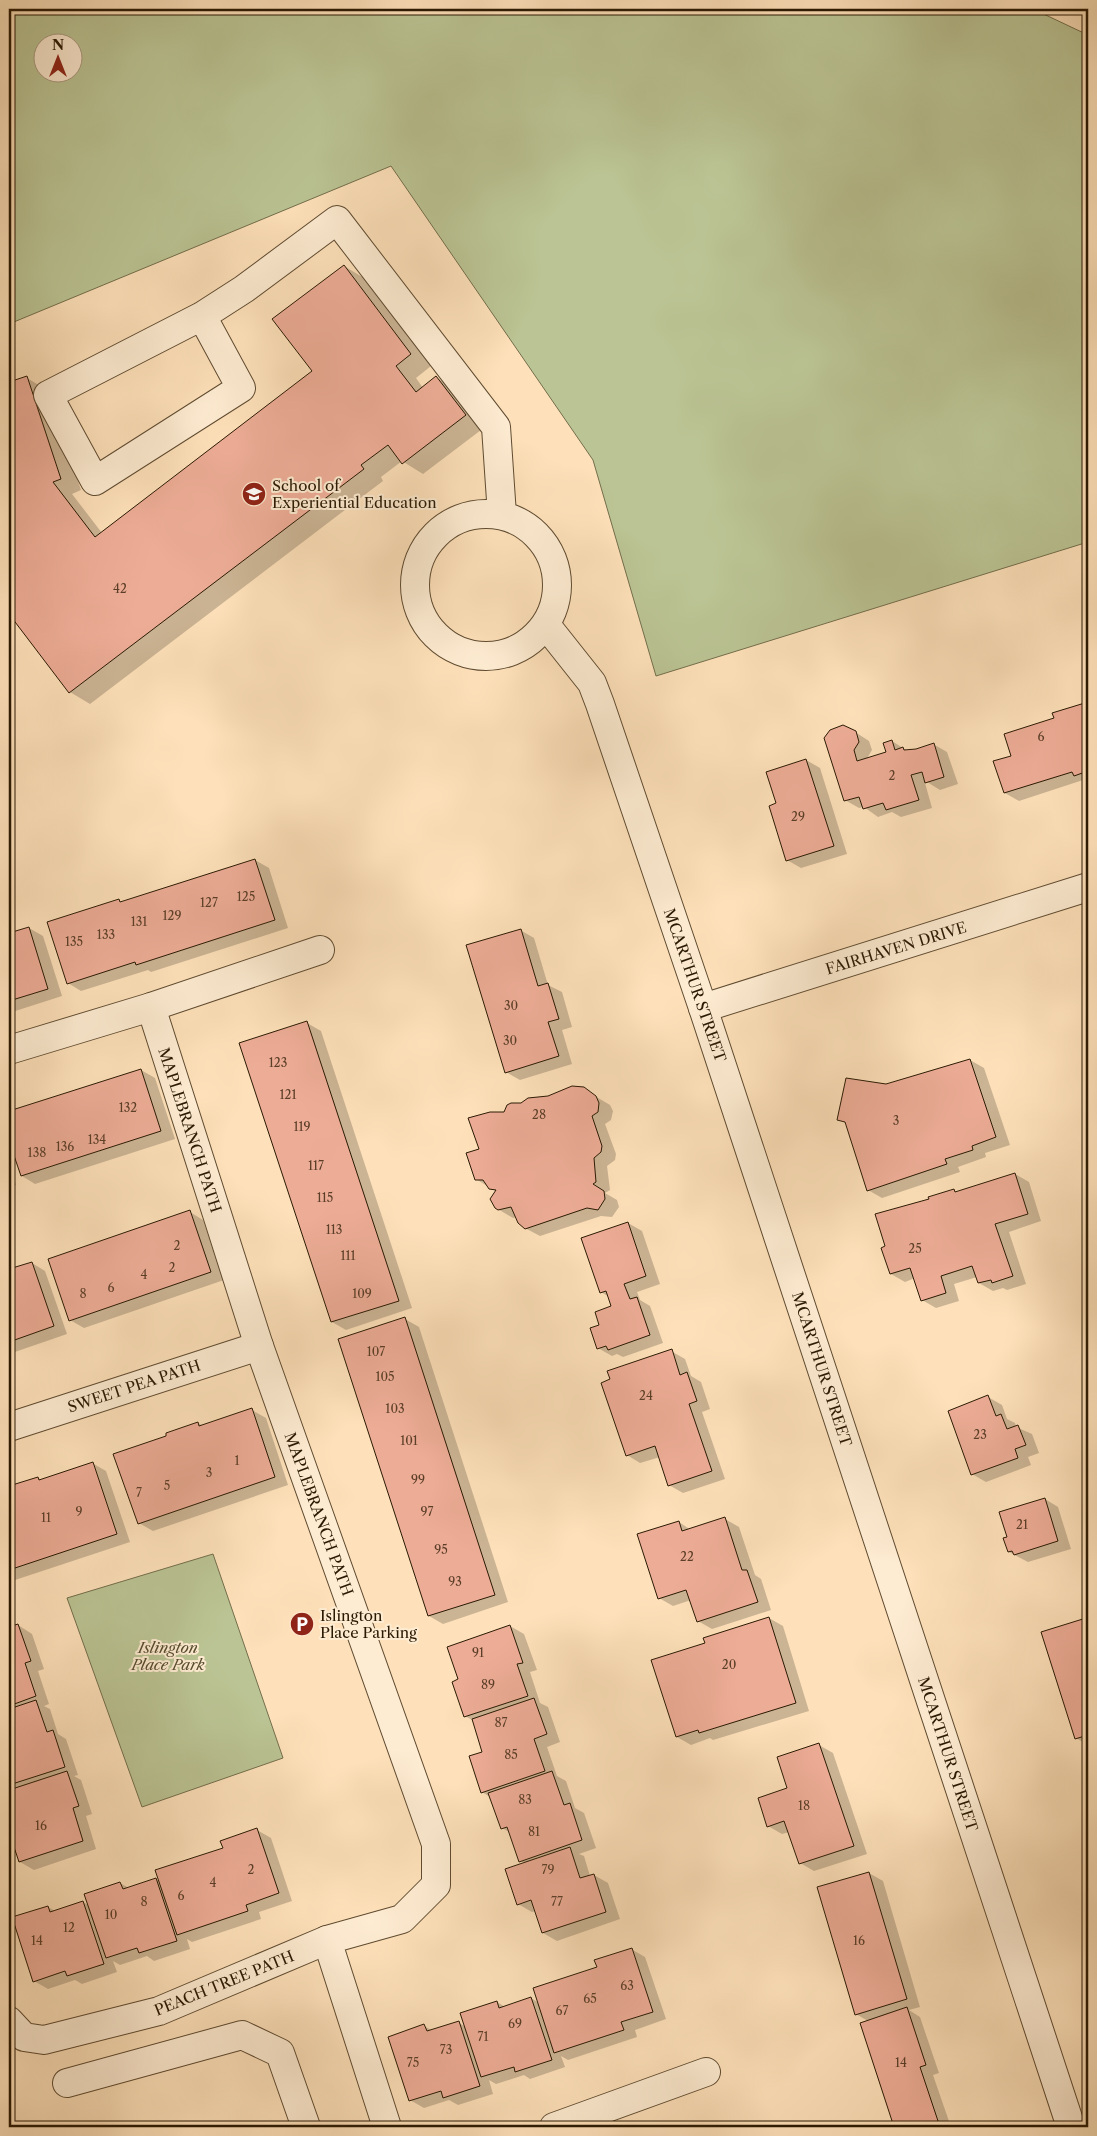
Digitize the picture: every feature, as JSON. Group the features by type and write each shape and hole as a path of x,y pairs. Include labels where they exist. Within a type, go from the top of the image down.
{"street":[{"path":"202,316 241,388 95,482 48,395 202,316 244,289 337,220 496,427 502,515"},
{"path":"468,515 502,515 533,531 553,559 558,593 546,625 520,649 487,657 453,649 427,627 415,595 418,560 437,532 468,515"},
{"name":"MCARTHUR STREET","path":"546,625 592,683 703,1008 1071,2127"},
{"name":"FAIRHAVEN DRIVE","path":"703,1008 1088,887"},
{"path":"9,1050 151,1007 320,950"},
{"name":"MAPLEBRANCH PATH","path":"151,1007 259,1346 436,1844 436,1885 402,1919 327,1940"},
{"name":"SWEET PEA PATH","path":"9,1427 259,1346"},
{"path":"327,1940 387,2127"},
{"name":"PEACH TREE PATH","path":"9,2021 24,2037 44,2040 150,2014 327,1940"},
{"path":"67,2083 242,2035 280,2053 306,2127"},
{"path":"554,2127 706,2072"}],"green space":[{"path":"9,9 1033,9 1088,35 1088,542 656,676 593,460 391,166 9,324"},
{"name":"Islington Place Park","path":"213,1554 283,1758 142,1807 67,1598"}],"building":[{"path":"344,265 411,354 396,366 416,392 436,376 466,415 402,464 388,445 361,465 364,469 69,693 9,614 9,382 27,376 61,479 53,482 95,537 312,371 272,319"},
{"path":"1088,702 1088,771 1074,776 1072,772 1004,793 993,761 1011,756 1004,734 1054,718 1052,713"},
{"path":"843,725 856,731 859,742 854,750 857,761 886,752 883,743 892,740 895,750 903,747 904,750 916,749 934,743 944,777 925,783 922,772 911,775 919,800 886,810 883,803 863,809 859,797 844,801 824,738 830,730"},
{"path":"806,759 834,846 786,861 769,806 776,803 766,772"},
{"path":"255,859 275,920 136,965 135,962 67,984 47,922 119,899 120,902"},
{"path":"29,927 48,989 9,1001 9,933"},
{"path":"521,929 538,986 548,983 559,1019 548,1022 559,1056 505,1073 466,945"},
{"path":"307,1021 399,1301 331,1322 239,1043"},
{"path":"970,1059 996,1137 972,1146 973,1150 945,1159 947,1164 867,1191 845,1122 837,1120 846,1078 886,1084"},
{"path":"141,1069 161,1131 21,1176 9,1141 9,1111"},
{"path":"572,1086 584,1087 596,1096 599,1103 598,1112 592,1116 602,1146 601,1152 594,1158 596,1182 593,1184 604,1191 605,1199 598,1210 587,1208 525,1229 518,1223 511,1207 498,1210 495,1208 490,1199 496,1190 489,1189 483,1180 475,1180 466,1153 479,1149 468,1118 490,1112 504,1112 507,1105 511,1103 521,1103 528,1098 548,1096"},
{"path":"1015,1173 1028,1214 995,1224 1013,1276 992,1283 991,1280 978,1283 972,1266 941,1276 946,1293 921,1301 910,1268 890,1274 881,1248 885,1246 875,1214 929,1199 928,1197 954,1189 955,1192"},
{"path":"190,1210 211,1272 69,1321 48,1259"},
{"path":"628,1222 646,1276 624,1284 630,1299 637,1297 650,1335 608,1350 606,1346 597,1349 590,1328 599,1325 595,1312 611,1306 606,1291 600,1293 581,1238"},
{"path":"32,1262 54,1326 9,1342 9,1269"},
{"path":"405,1317 495,1595 428,1616 338,1339"},
{"path":"672,1349 680,1375 687,1372 697,1401 689,1404 712,1471 668,1486 655,1446 626,1456 601,1383 610,1379 607,1371"},
{"path":"988,1395 996,1416 1001,1414 1007,1429 1018,1425 1026,1445 1015,1449 1018,1458 971,1475 948,1411"},
{"path":"252,1408 275,1477 138,1524 113,1454 166,1436 166,1433 198,1422 199,1426"},
{"path":"93,1462 117,1534 9,1570 9,1486 38,1477 39,1480"},
{"path":"1045,1498 1058,1541 1014,1555 1012,1551 1008,1552 1003,1538 1007,1537 999,1512"},
{"path":"725,1517 742,1570 747,1570 758,1602 697,1622 686,1590 658,1599 637,1534 679,1521 682,1531"},
{"path":"769,1617 796,1703 699,1733 698,1730 676,1737 651,1660 705,1643 703,1638"},
{"path":"1086,1618 1088,1623 1088,1735 1075,1739 1041,1632"},
{"path":"18,1624 31,1661 25,1663 36,1696 9,1706 9,1627"},
{"path":"510,1625 523,1663 517,1664 528,1696 464,1717 452,1682 458,1679 447,1647"},
{"path":"534,1698 547,1734 534,1739 545,1771 481,1793 469,1756 482,1752 472,1719"},
{"path":"36,1700 47,1732 53,1730 65,1767 9,1785 9,1709"},
{"path":"819,1743 854,1846 799,1864 784,1821 767,1827 758,1798 787,1788 777,1757"},
{"path":"67,1771 79,1806 73,1808 83,1841 19,1862 9,1832 9,1825 14,1823 9,1808 9,1790"},
{"path":"552,1771 564,1805 570,1803 582,1840 519,1862 507,1827 501,1829 488,1793"},
{"path":"257,1828 279,1893 246,1905 248,1911 177,1935 155,1870 223,1848 220,1841"},
{"path":"570,1847 580,1878 594,1874 606,1912 542,1933 531,1900 517,1905 505,1869"},
{"path":"869,1872 907,1999 855,2015 817,1887"},
{"path":"156,1878 177,1941 139,1953 137,1948 106,1958 84,1894 120,1882 123,1889"},
{"path":"83,1901 104,1964 67,1976 65,1971 33,1982 12,1917 48,1906 50,1912"},
{"path":"632,1948 653,2012 621,2022 624,2030 554,2053 533,1988 597,1967 594,1960"},
{"path":"531,1997 552,2060 515,2072 514,2067 481,2077 460,2013 497,2001 499,2008"},
{"path":"907,2007 926,2065 920,2067 940,2127 894,2127 860,2023"},
{"path":"459,2021 480,2086 443,2098 441,2091 409,2101 388,2037 424,2024 427,2031"}],"place":[{"name":"School of Experiential Education","path":"254,494"},
{"name":"Islington Place Parking","path":"302,1624"}]}
